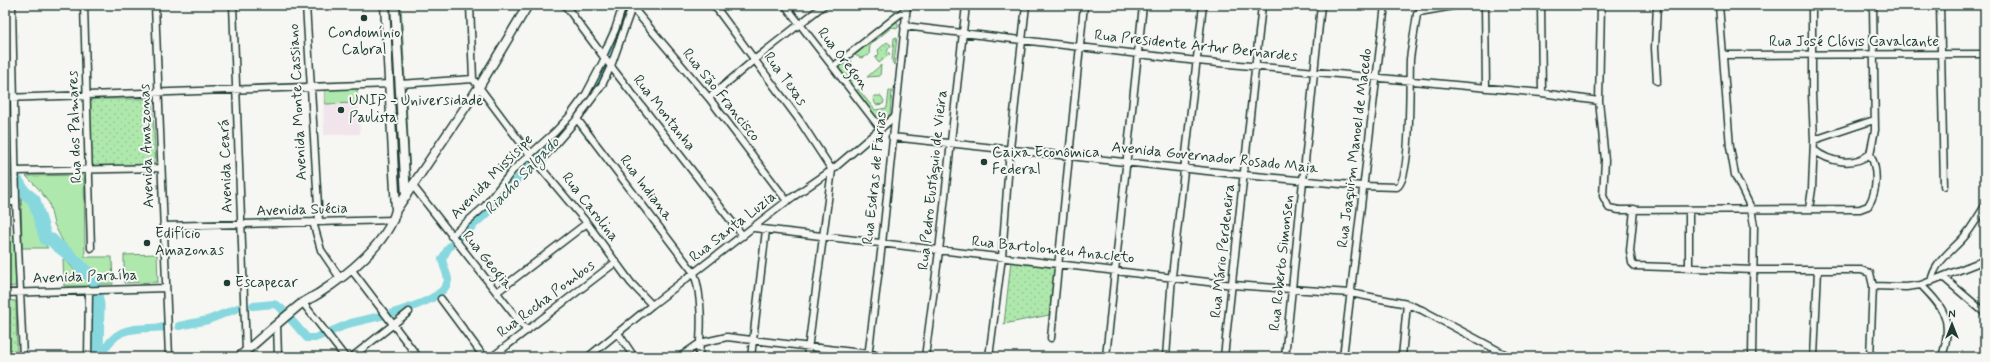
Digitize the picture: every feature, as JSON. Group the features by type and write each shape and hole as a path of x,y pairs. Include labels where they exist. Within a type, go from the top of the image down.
{"street":[{"path":"12,5 16,201 23,357"},
{"name":"Rua dos Palmares","path":"84,5 91,248"},
{"name":"Avenida Amazonas","path":"155,5 169,357"},
{"name":"Avenida Ceará","path":"233,5 246,351"},
{"name":"Avenida Monte Cassiano","path":"306,5 311,86 316,222 321,250 340,278"},
{"path":"239,357 276,324 351,269 375,246 394,220 396,210 385,5"},
{"path":"395,5 406,196"},
{"path":"400,84 473,78 470,5"},
{"path":"396,210 479,87 528,5"},
{"name":"Rua Montanha","path":"565,5 743,236"},
{"name":"Avenida Missisipe","path":"452,237 477,214 513,170 534,159 577,119 596,95 623,5"},
{"name":"Rua Texas","path":"714,5 800,121 832,170"},
{"name":"Rua Oregon","path":"785,5 881,129"},
{"path":"709,98 754,60 824,5"},
{"name":"Rua Pedro Eustáquio de Vieira","path":"925,357 939,251 966,5"},
{"path":"989,357 1002,257 1010,149 1026,5"},
{"path":"1051,338 1084,5"},
{"path":"1106,357 1143,5"},
{"path":"1166,357 1172,276 1203,5"},
{"name":"Rua Mário Perdeneira","path":"1224,357 1233,285 1262,5"},
{"name":"Rua Roberto Simonsen","path":"1285,357 1321,5"},
{"name":"Rua Joaquim Manoel de Macedo","path":"1343,357 1362,186 1377,79 1385,5"},
{"path":"1410,81 1410,58 1417,14 1419,12 1459,5"},
{"path":"1485,5 1486,88"},
{"path":"1542,5 1542,93"},
{"path":"1601,5 1599,101 1605,160 1602,188 1604,200 1610,208 1689,210 1751,208 1860,209 1868,206 1874,192 1876,169 1870,154 1875,130 1873,5"},
{"path":"1657,5 1655,48 1657,81"},
{"path":"1719,5 1732,162 1735,175 1751,208 1754,226 1752,357"},
{"path":"1809,209 1812,189 1814,150 1812,5"},
{"path":"1940,5 1944,186"},
{"name":"Avenida Missisipe","path":"534,159 555,132 574,112 586,94 607,61 632,7"},
{"name":"Rua São Francisco","path":"632,7 709,98 787,201"},
{"path":"833,68 906,7"},
{"name":"Rua Esdras de Farias","path":"868,355 882,244 906,7"},
{"path":"5,25 12,25"},
{"name":"Rua Presidente Artur Bernardes","path":"904,26 1197,61 1377,79 1542,93 1599,101"},
{"name":"Rua José Clóvis Cavalcante","path":"1723,55 1985,54"},
{"name":"Rua Carolina","path":"473,78 534,159 587,223 631,283 652,305"},
{"name":"Avenida Governador Rosado Maia","path":"892,137 951,142 1244,175 1362,186 1397,187 1402,183 1404,171 1410,115 1410,81"},
{"path":"5,98 236,88 390,84"},
{"name":"Rua Santa Luzia","path":"588,357 652,305 754,228 787,201 832,170 894,117"},
{"name":"Rua Indiana","path":"577,119 694,273"},
{"path":"1814,140 1874,120"},
{"path":"1814,150 1825,158 1837,161 1858,160 1870,154"},
{"path":"16,171 161,168"},
{"path":"807,357 832,170"},
{"name":"Rua Geogia","path":"413,186 527,331"},
{"path":"5,203 16,201"},
{"path":"1931,282 1934,270 1938,264 1964,238 1985,206"},
{"path":"1634,209 1631,259 1635,266 1754,270 1852,270 1866,271 1870,273 1874,286 1870,357"},
{"path":"1689,210 1689,267"},
{"name":"Avenida Suécia","path":"164,226 394,220"},
{"path":"497,292 587,223"},
{"name":"Rua Bartolomeu Anacleto","path":"754,228 1059,265 1172,276 1233,285 1350,293 1407,304 1422,310 1510,357"},
{"path":"751,357 766,230"},
{"path":"1874,286 1906,287 1931,282 1985,260"},
{"name":"Rua Rocha Pombos","path":"492,357 616,262"},
{"path":"351,269 418,357"},
{"path":"1814,357 1818,270"},
{"path":"694,273 699,285 700,298 699,357"},
{"path":"1943,277 1985,313"},
{"path":"1921,284 1938,301 1945,313 1948,324 1942,357"},
{"name":"Avenida Paraíba","path":"5,293 166,288"},
{"path":"88,357 91,290"},
{"path":"441,300 484,357"},
{"path":"303,303 345,357"},
{"path":"1402,357 1407,304"},
{"path":"352,357 409,312"},
{"path":"276,324 278,357"},
{"path":"618,333 634,357"},
{"path":"680,357 700,343 727,337 808,346 868,355 895,357"}],"shaded area":[{"name":"UNIP - Universidade Paulista","path":"358,85 360,134 324,135 323,86"}],"green space":[{"path":"389,5 401,5 411,194 402,206"},
{"path":"895,21 898,23 898,28 892,27 870,45 869,55 861,58 855,55"},
{"path":"897,37 894,65 892,61 894,38"},
{"path":"887,42 891,45 887,51 890,54 879,63 875,58 879,54 878,50"},
{"path":"850,59 852,62 850,64 850,79 853,82 851,84 838,68"},
{"path":"9,61 9,92 5,93 5,62"},
{"path":"881,65 880,76 867,77"},
{"path":"357,87 357,103 325,104 325,88"},
{"path":"858,89 875,110 887,108 889,91 892,91 890,114 881,124 856,91"},
{"path":"874,96 881,96 884,101 883,104 876,105 873,98"},
{"path":"89,99 152,99 156,165 91,166"},
{"path":"84,175 85,257 112,257 113,284 100,284 98,277 83,266 64,244 54,224 49,203 38,188 26,176"},
{"path":"21,192 34,211 41,240 48,248 22,248"},
{"path":"14,235 16,286 5,287 5,237"},
{"path":"157,254 158,282 124,283 124,255"},
{"path":"63,259 66,260 80,277 87,280 89,286 64,286"},
{"path":"1011,261 1055,268 1049,315 1004,324"},
{"path":"5,300 16,301 17,357 5,357"}],"waterway":[{"name":"Riacho Salgado","path":"599,84 629,5"},
{"name":"Riacho Salgado","path":"393,313 416,305 434,297 441,292 446,286 448,280 442,259 449,247 495,206 529,165 552,145"},
{"path":"17,181 24,192 34,200 46,239 52,240 93,278 98,305 97,357"},
{"name":"Riacho Salgado","path":"253,306 274,304 280,307 307,338 315,338 351,323 385,315"},
{"name":"Riacho Salgado","path":"179,326 208,320 238,308"},
{"name":"Riacho Salgado","path":"100,357 113,338 120,333 128,330 168,327"}],"place":[{"name":"Condomínio Cabral","path":"364,18"},
{"name":"UNIP - Universidade Paulista","path":"341,110"},
{"name":"Caixa Econômica Federal","path":"984,162"},
{"name":"Edifício Amazonas","path":"147,243"},
{"name":"Escapecar","path":"227,283"}]}
